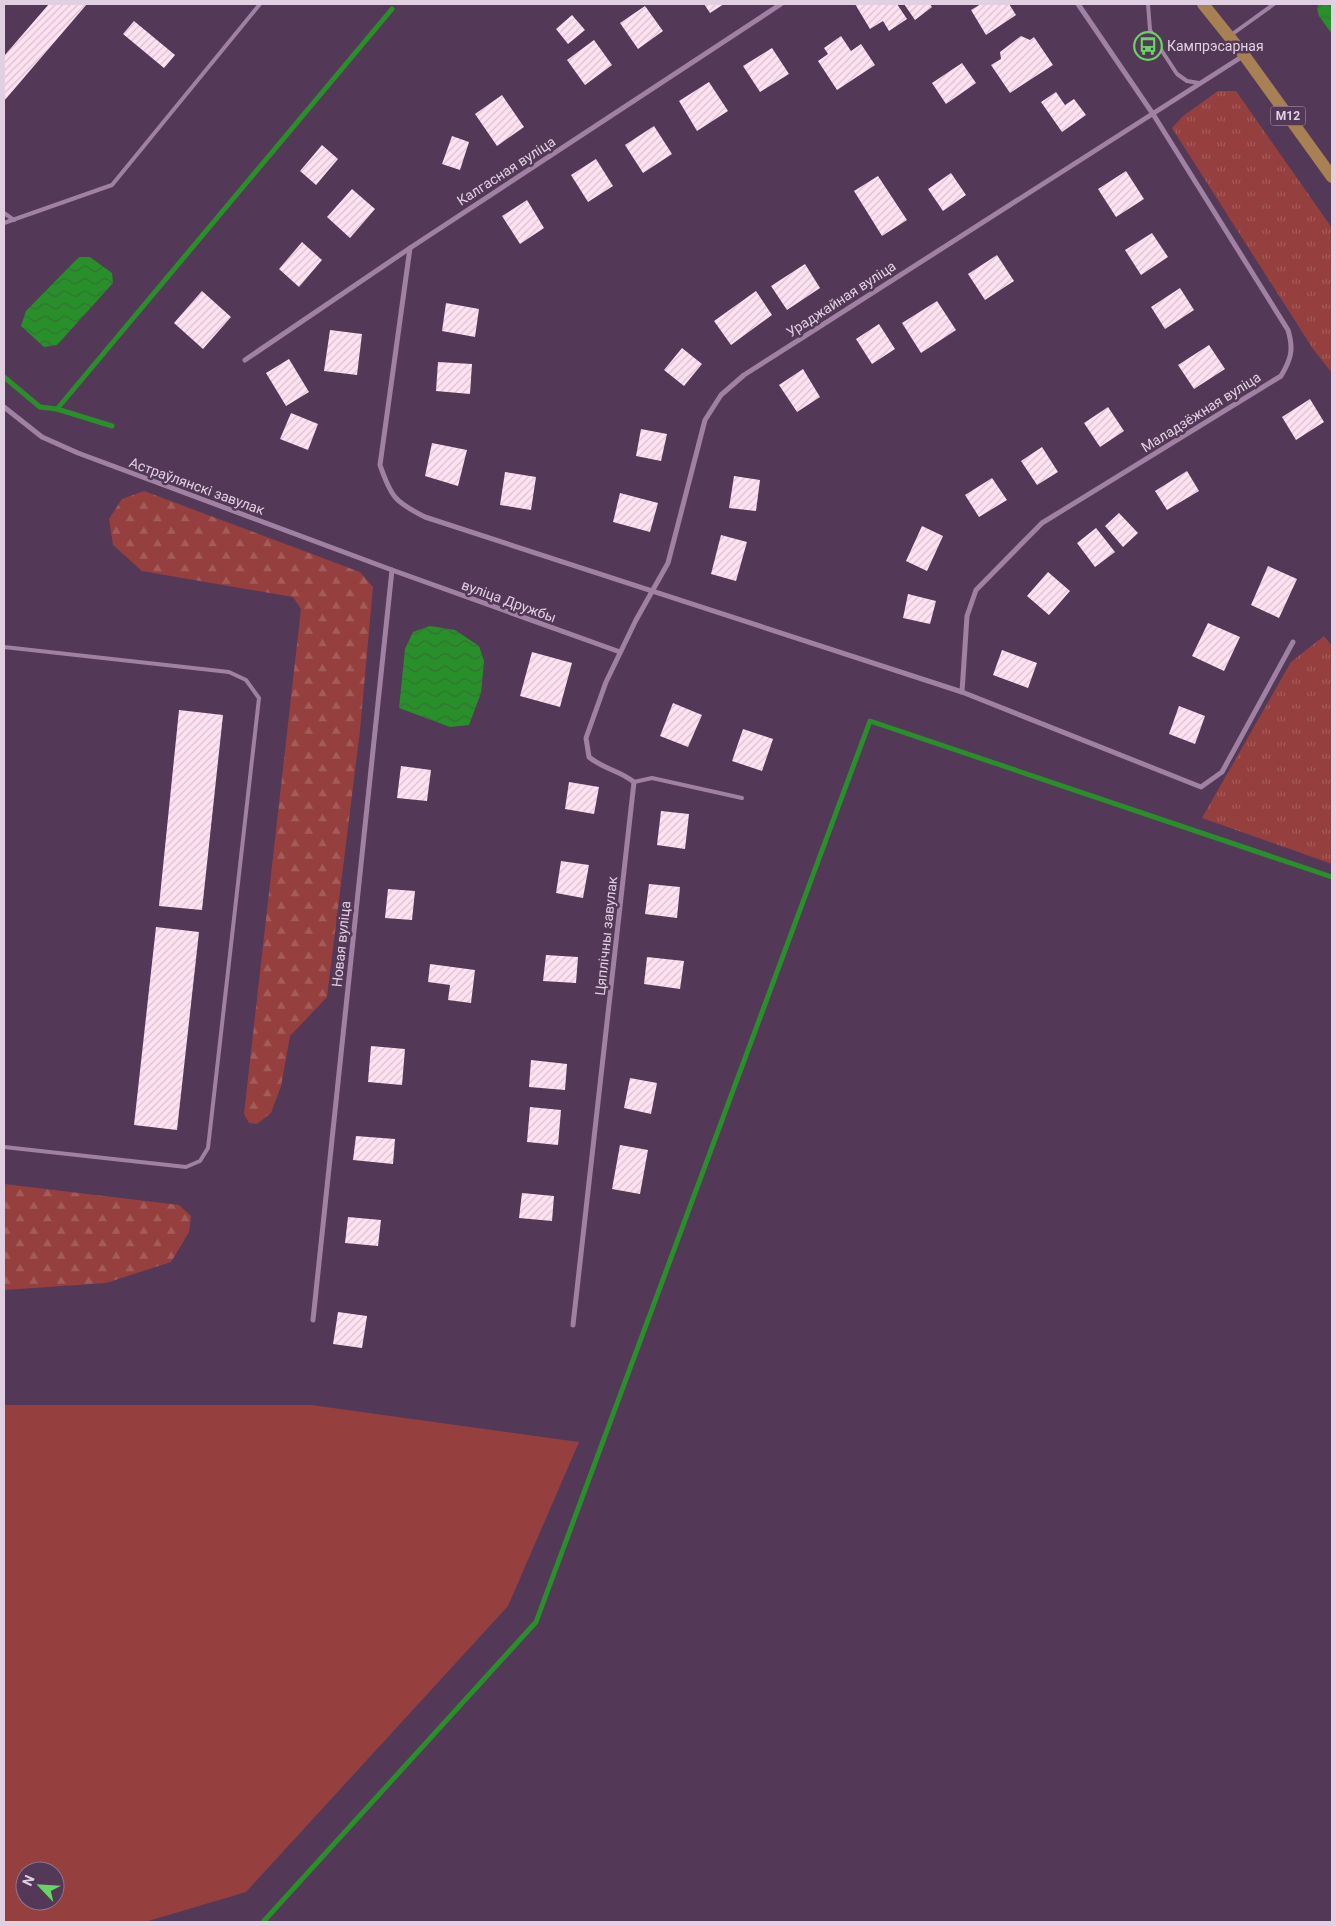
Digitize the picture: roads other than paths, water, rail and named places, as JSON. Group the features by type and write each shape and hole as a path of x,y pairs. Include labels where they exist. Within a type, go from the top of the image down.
{"main road":[{"name":"М12","path":"1203,4 1230,36 1332,177"}],"street":[{"name":"Калгасная вуліца","path":"246,360 410,248 781,4"},
{"name":"Маладзёжная вуліца","path":"962,692 967,616 976,590 1042,523 1281,376 1291,354 1292,342 1288,330 1153,114 1078,4"},
{"name":"Ураджайная вуліца","path":"653,591 668,563 705,420 721,395 744,375 1244,55"},
{"path":"410,248 380,465 388,489 401,505 425,517 962,692 1201,787 1222,772 1293,642"},
{"name":"Астраўлянскі завулак","path":"4,407 42,437 78,453 392,570"},
{"name":"вуліца Дружбы","path":"392,570 620,652"},
{"name":"Новая вуліца","path":"313,1320 392,570"},
{"path":"634,782 623,774 596,763 589,757 586,749 586,738 606,682 653,591"},
{"name":"Цяплічны завулак","path":"574,1325 634,782"}],"lane":[{"path":"4,223 112,185 260,4"},
{"path":"1148,4 1150,30 1162,52 1177,74 1187,81 1201,83"},
{"path":"1230,36 1274,4"},
{"path":"4,213 14,220"},
{"path":"4,647 229,672 246,680 259,698 208,1148 200,1161 186,1167 4,1147"},
{"path":"634,782 652,778 742,798"}],"water":[{"path":"1319,4 1332,4 1332,34 1319,16 1317,8"},
{"path":"79,257 90,257 112,273 113,283 57,345 44,347 21,326 26,311"},
{"path":"430,626 455,630 479,646 484,661 481,693 469,725 450,727 399,708 405,649 413,632"}],"waterway":[{"path":"4,377 40,407 57,409 392,9"},
{"path":"57,409 112,426"},
{"path":"263,1922 536,1622 870,721 1332,877"}],"place":[{"name":"Кампрэсарная","path":"1148,46"}]}
